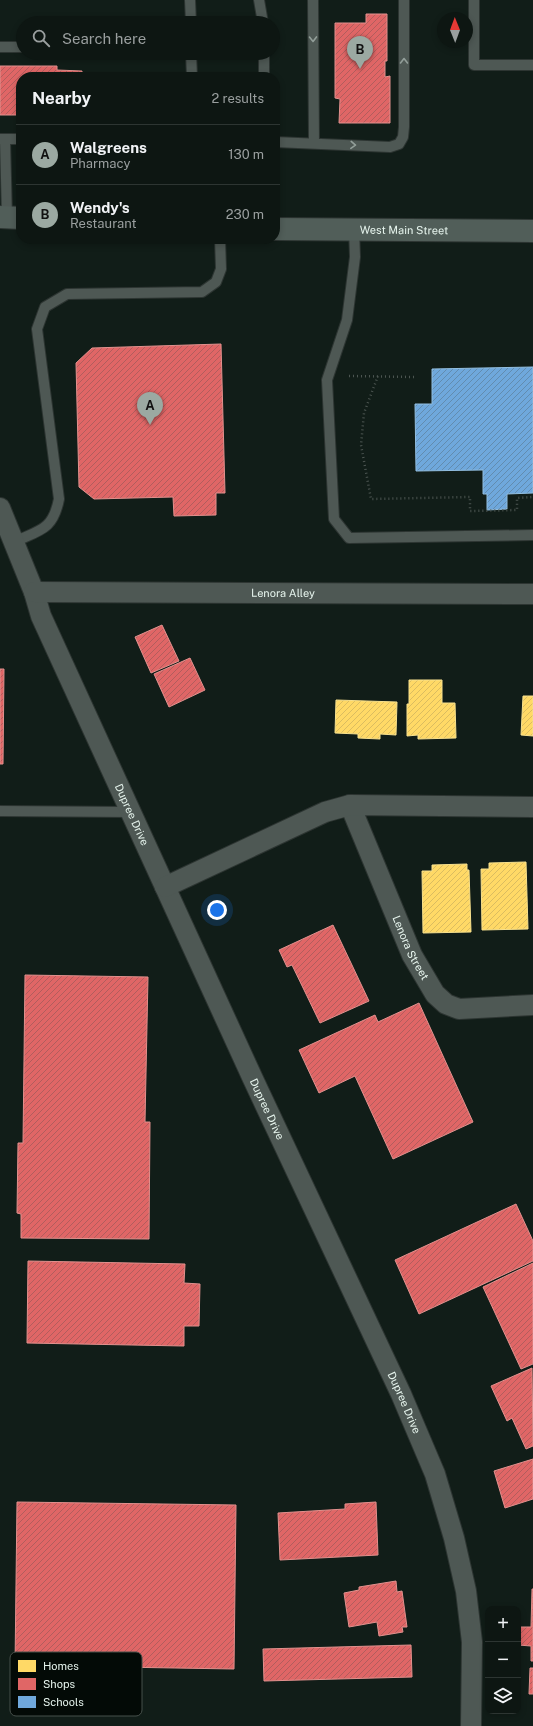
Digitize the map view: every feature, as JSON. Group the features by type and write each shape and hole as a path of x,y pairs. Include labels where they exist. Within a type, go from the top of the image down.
{"main road":[{"name":"West Main Street","path":"280,229 533,231"}],"street":[{"name":"Dupree Drive","path":"0,508 34,592 41,616 253,1079 401,1394 435,1474 454,1538 466,1591 472,1642 471,1726"},
{"name":"Lenora Alley","path":"34,592 533,594"},
{"path":"165,887 325,812 350,805 533,807"},
{"name":"Lenora Street","path":"350,805 412,954 435,994 446,1004 459,1009 533,1005"}],"lane":[{"path":"190,0 191,16"},
{"path":"259,0 262,16"},
{"path":"313,0 314,143"},
{"path":"280,142 390,147 399,144 403,137 404,127 404,0"},
{"path":"474,0 474,65 533,65"},
{"path":"0,47 16,47"},
{"path":"191,60 192,72"},
{"path":"264,60 264,72"},
{"path":"9,217 2,139 16,139"},
{"path":"354,229 355,257 347,320 327,380 334,518 349,538 533,535"},
{"path":"14,542 46,528 56,514 59,499 37,329 45,307 67,294 202,292 216,282 221,269 220,244"},
{"path":"0,811 131,812"}],"path":[{"path":"349,376 414,376"},
{"path":"378,376 364,413 361,445 371,499 470,497 470,511 486,511 518,510 517,498 533,497"}],"building: Homes":[{"path":"409,680 442,680 442,703 455,703 456,738 418,739 418,735 407,736"},
{"path":"523,696 533,696 533,736 521,735"},
{"path":"336,700 397,702 396,735 380,734 380,739 358,738 358,734 335,733"},
{"path":"526,862 528,929 482,930 481,869 489,869 489,863"},
{"path":"467,864 467,870 469,870 471,932 423,933 422,871 432,871 432,865"}],"building: Shops":[{"path":"366,14 387,14 387,61 385,61 385,77 390,76 390,123 339,123 340,99 335,98 335,23 366,23"},
{"path":"0,66 57,66 57,70 82,71 16,72 16,115 0,115"},
{"path":"221,344 225,493 216,493 216,515 174,516 173,497 94,499 79,487 76,363 92,348"},
{"path":"162,625 179,661 151,673 135,637"},
{"path":"190,658 205,690 169,707 154,674"},
{"path":"0,669 4,669 3,764 0,764"},
{"path":"333,925 369,1001 320,1023 292,965 287,967 279,950"},
{"path":"25,975 148,977 145,1122 150,1122 149,1239 21,1238 21,1214 17,1213 18,1143 23,1143"},
{"path":"419,1003 473,1122 393,1159 355,1076 319,1093 299,1050 375,1015 378,1022"},
{"path":"516,1204 533,1241 533,1261 419,1314 395,1260"},
{"path":"28,1261 185,1264 184,1283 200,1284 199,1326 184,1326 184,1346 27,1343"},
{"path":"533,1263 533,1364 521,1369 483,1287"},
{"path":"532,1368 533,1446 526,1449 512,1418 507,1421 491,1386"},
{"path":"533,1459 533,1499 505,1508 494,1471"},
{"path":"17,1502 236,1505 234,1669 142,1667 142,1652 15,1652"},
{"path":"376,1502 378,1555 280,1560 278,1513 345,1509 345,1504"},
{"path":"396,1581 397,1592 402,1591 407,1627 402,1627 403,1632 379,1636 377,1622 349,1627 344,1593 359,1590 359,1587"},
{"path":"533,1589 533,1661 531,1661 531,1646 521,1645 521,1627 531,1627"},
{"path":"411,1645 412,1677 264,1681 263,1649"},
{"path":"530,1668 533,1668 533,1694 529,1694"}],"building: Schools":[{"path":"533,367 533,493 507,494 507,509 487,510 487,494 483,494 483,470 416,471 415,404 432,404 432,369"}],"place":[{"name":"Wendy's","path":"360,69"},
{"name":"Walgreens","path":"150,425"}]}
